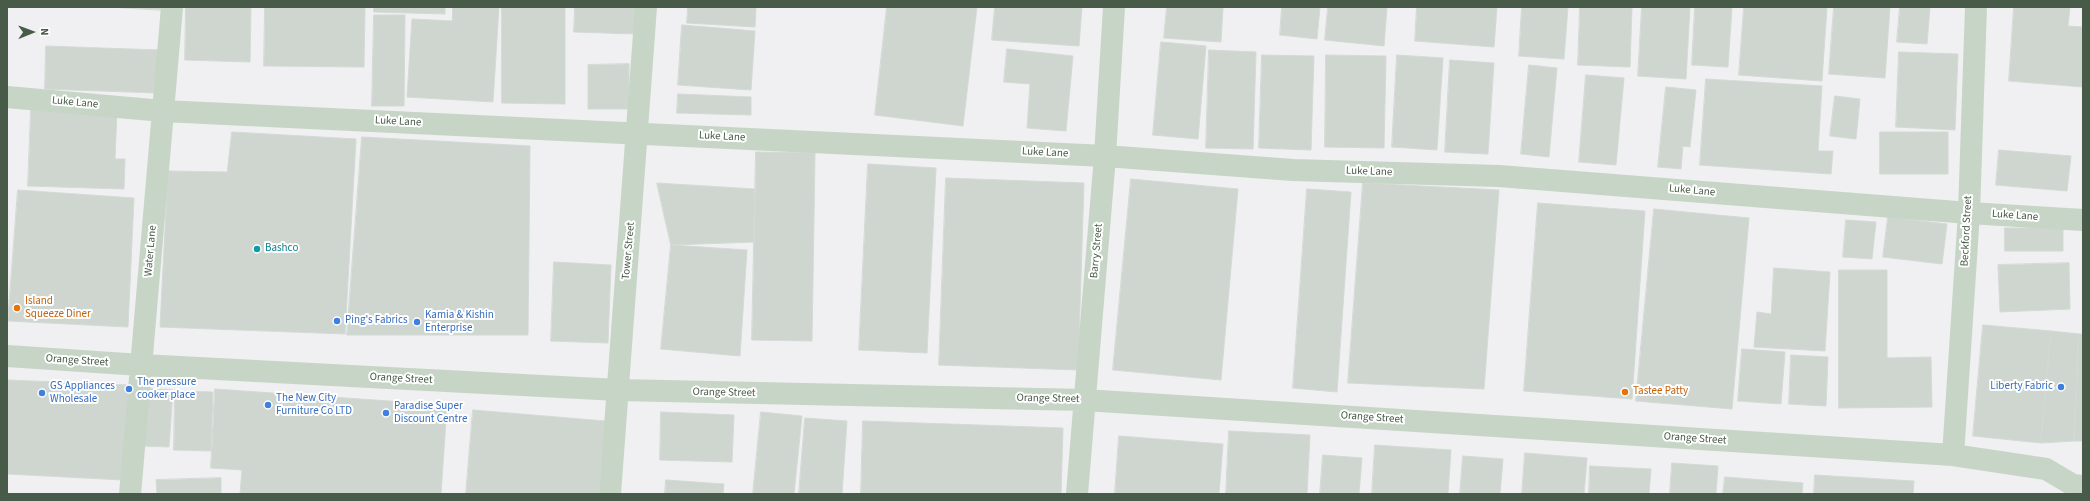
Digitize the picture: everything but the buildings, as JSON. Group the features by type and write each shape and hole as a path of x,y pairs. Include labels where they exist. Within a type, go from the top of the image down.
{"street":[{"name":"Water Lane","path":"130,494 172,7"},
{"name":"Tower Street","path":"610,494 638,134 646,7"},
{"name":"Barry Street","path":"1077,494 1105,156 1114,7"},
{"name":"Beckford Street","path":"1954,455 1969,213 1976,7"},
{"name":"Luke Lane","path":"7,98 163,111 1105,156 1292,170 1500,176 1969,213 2083,220"},
{"name":"Orange Street","path":"7,356 141,365 618,390 1084,400 1954,455 2046,469 2073,485 2083,486"}],"place":[{"name":"Bashco","path":"257,249"},
{"name":"Island Squeeze Diner","path":"17,308"},
{"name":"Ping's Fabrics","path":"337,321"},
{"name":"Kamia & Kishin Enterprise","path":"417,322"},
{"name":"Liberty Fabric","path":"2061,387"},
{"name":"The pressure cooker place","path":"129,389"},
{"name":"Tastee Patty","path":"1625,392"},
{"name":"GS Appliances Wholesale","path":"42,393"},
{"name":"The New City Furniture Co LTD","path":"268,405"},
{"name":"Paradise Super Discount Centre","path":"386,413"}]}
